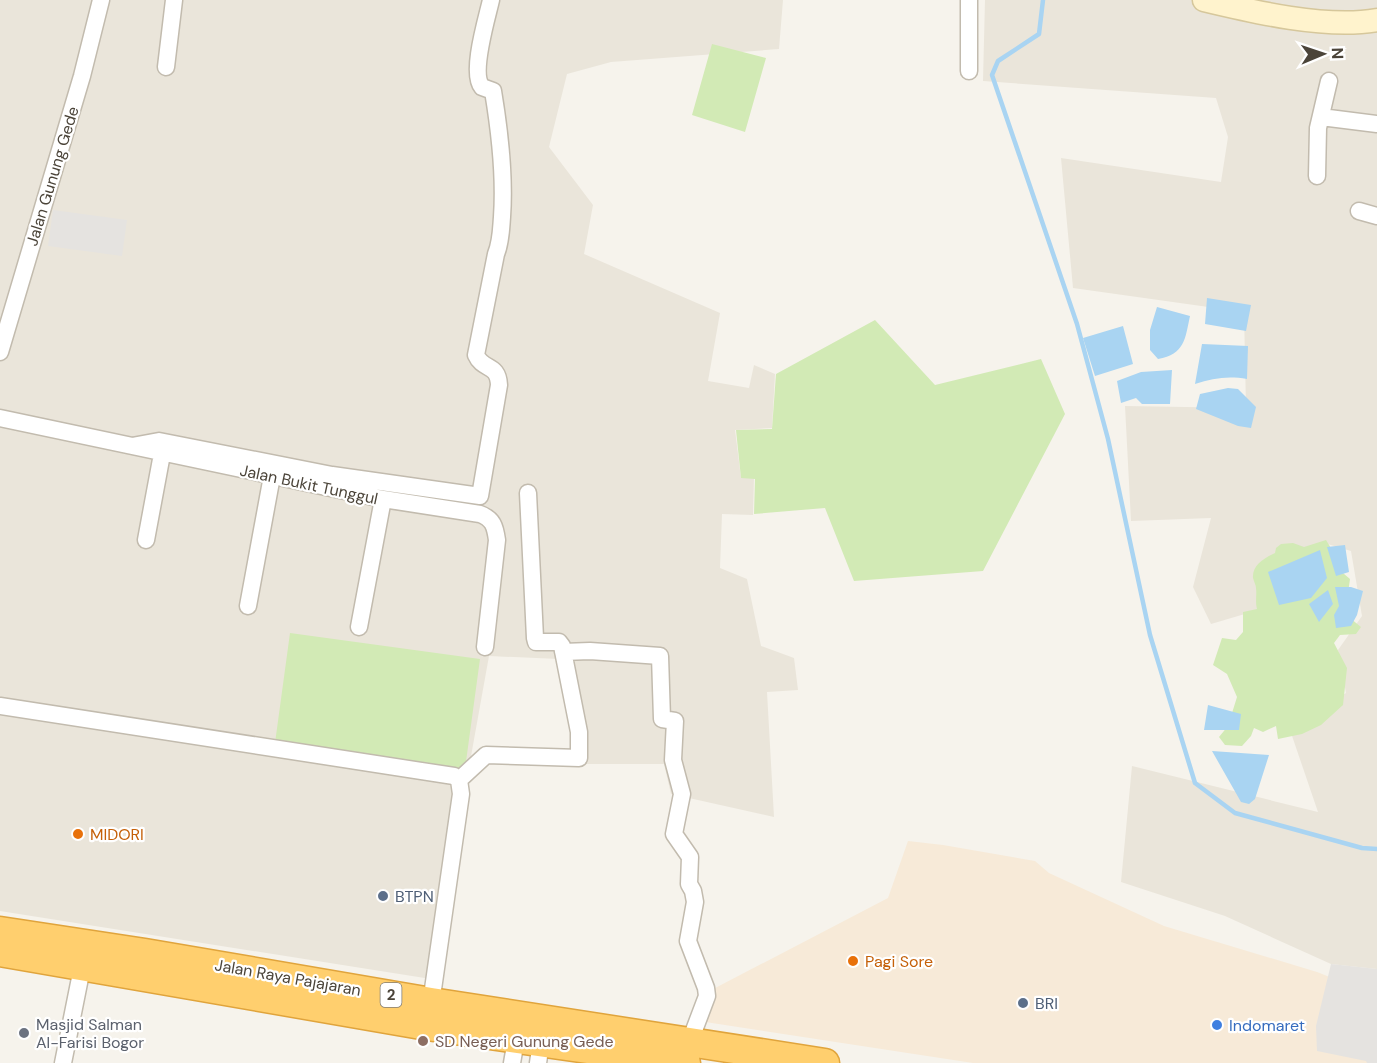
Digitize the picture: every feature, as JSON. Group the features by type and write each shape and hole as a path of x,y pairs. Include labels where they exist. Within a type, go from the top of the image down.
{"highway":[{"name":"Jalan Raya Pajajaran","path":"0,931 84,955 429,1014 688,1052 825,1063"},
{"name":"Jalan Raya Pajajaran","path":"0,952 84,955"},
{"name":"Jalan Raya Pajajaran","path":"429,1014 527,1052 688,1052"}],"street":[{"name":"Jalan Gunung Gede","path":"0,352 82,76 101,0"},
{"path":"166,67 174,0"},
{"path":"132,446 159,441 332,475 480,496 500,385 497,372 483,364 476,355 496,254 500,245 504,195 501,142 493,91 482,87 478,78 482,41 491,0"},
{"path":"969,0 969,71"},
{"path":"1221,2 1293,18 1340,22 1377,20"},
{"path":"1317,176 1317,142 1329,81"},
{"path":"1321,117 1377,124"},
{"path":"1359,211 1377,216"},
{"name":"Jalan Bukit Tunggul","path":"0,418 383,499 488,517 494,523 497,540 485,647"},
{"path":"146,540 162,454"},
{"path":"248,606 272,476"},
{"path":"459,780 486,755 579,758 579,732 563,652 559,642 536,642 535,638 528,493"},
{"path":"359,627 383,499"},
{"path":"563,652 590,651 660,656 662,719 675,721 673,760 682,794 674,834 690,857 689,884 695,902 688,940 706,988 706,996 688,1052"},
{"path":"0,706 454,776 459,780 461,794 429,1014"},
{"path":"63,1063 84,955"}],"shaded area":[{"path":"0,0 783,0 779,49 611,62 567,74 549,147 593,205 584,254 720,313 708,381 749,388 754,365 775,374 772,428 735,430 741,478 754,477 753,515 722,514 720,568 747,579 761,646 794,658 798,690 767,692 774,817 671,794 664,764 575,764 559,659 489,656 431,979 0,911"},
{"path":"985,0 1377,0 1377,969 1331,964 1225,916 1121,882 1132,766 1318,812 1290,730 1346,693 1338,650 1362,616 1351,551 1324,543 1265,608 1211,624 1193,587 1211,518 1131,521 1125,406 1246,408 1244,312 1073,288 1061,158 1221,182 1228,137 1216,98 983,81"},
{"path":"53,210 127,220 122,256 48,246"},
{"path":"908,841 1035,861 1049,873 1164,926 1317,972 1377,996 1377,1063 973,1063 699,1021 696,998 888,898"},
{"path":"1331,964 1377,969 1377,1063 1367,1063 1317,1051 1316,1026"}],"green space":[{"path":"712,44 766,58 745,132 692,115"},
{"path":"875,320 935,385 1041,359 1065,414 983,571 854,581 825,508 754,514 755,479 741,478 736,430 772,429 776,374"},
{"path":"1326,540 1334,553 1337,568 1350,579 1345,614 1361,627 1356,634 1340,635 1334,643 1347,668 1343,705 1321,725 1302,734 1278,739 1276,726 1263,732 1254,728 1251,736 1242,746 1225,745 1219,737 1228,726 1237,697 1227,674 1213,665 1222,638 1236,640 1243,632 1243,612 1257,609 1254,569 1275,553 1276,548 1281,544 1293,543 1304,547"},
{"path":"290,633 480,659 465,769 275,743"}],"water":[{"path":"1207,298 1251,305 1246,331 1205,324"},
{"path":"1157,307 1190,316 1185,338 1179,349 1167,357 1158,359 1150,350 1150,330"},
{"path":"1123,326 1133,364 1095,376 1083,338"},
{"path":"1202,344 1248,346 1247,379 1221,378 1195,384"},
{"path":"1172,370 1170,404 1142,404 1136,398 1121,403 1117,381 1141,372"},
{"path":"1228,388 1238,389 1256,407 1251,428 1238,426 1196,409 1200,394"},
{"path":"1345,545 1349,572 1336,576 1327,547"},
{"path":"1320,550 1327,578 1311,598 1279,605 1268,572"},
{"path":"1335,587 1351,587 1363,591 1357,615 1351,626 1336,628 1334,615 1339,606"},
{"path":"1328,590 1333,604 1319,622 1309,604"},
{"path":"1208,705 1241,714 1239,730 1204,730"},
{"path":"1212,751 1269,755 1255,799 1249,804 1241,802"}],"waterway":[{"path":"1043,0 1039,34 998,61 992,75 1077,324 1108,439 1150,635 1195,783 1235,813 1362,848 1377,849"}],"place":[{"name":"MIDORI","path":"78,834"},
{"name":"BTPN","path":"383,896"},
{"name":"Pagi Sore","path":"853,961"},
{"name":"BRI","path":"1023,1003"},
{"name":"Indomaret","path":"1217,1025"},
{"name":"Masjid Salman Al-Farisi Bogor","path":"24,1033"},
{"name":"SD Negeri Gunung Gede","path":"423,1041"}]}
